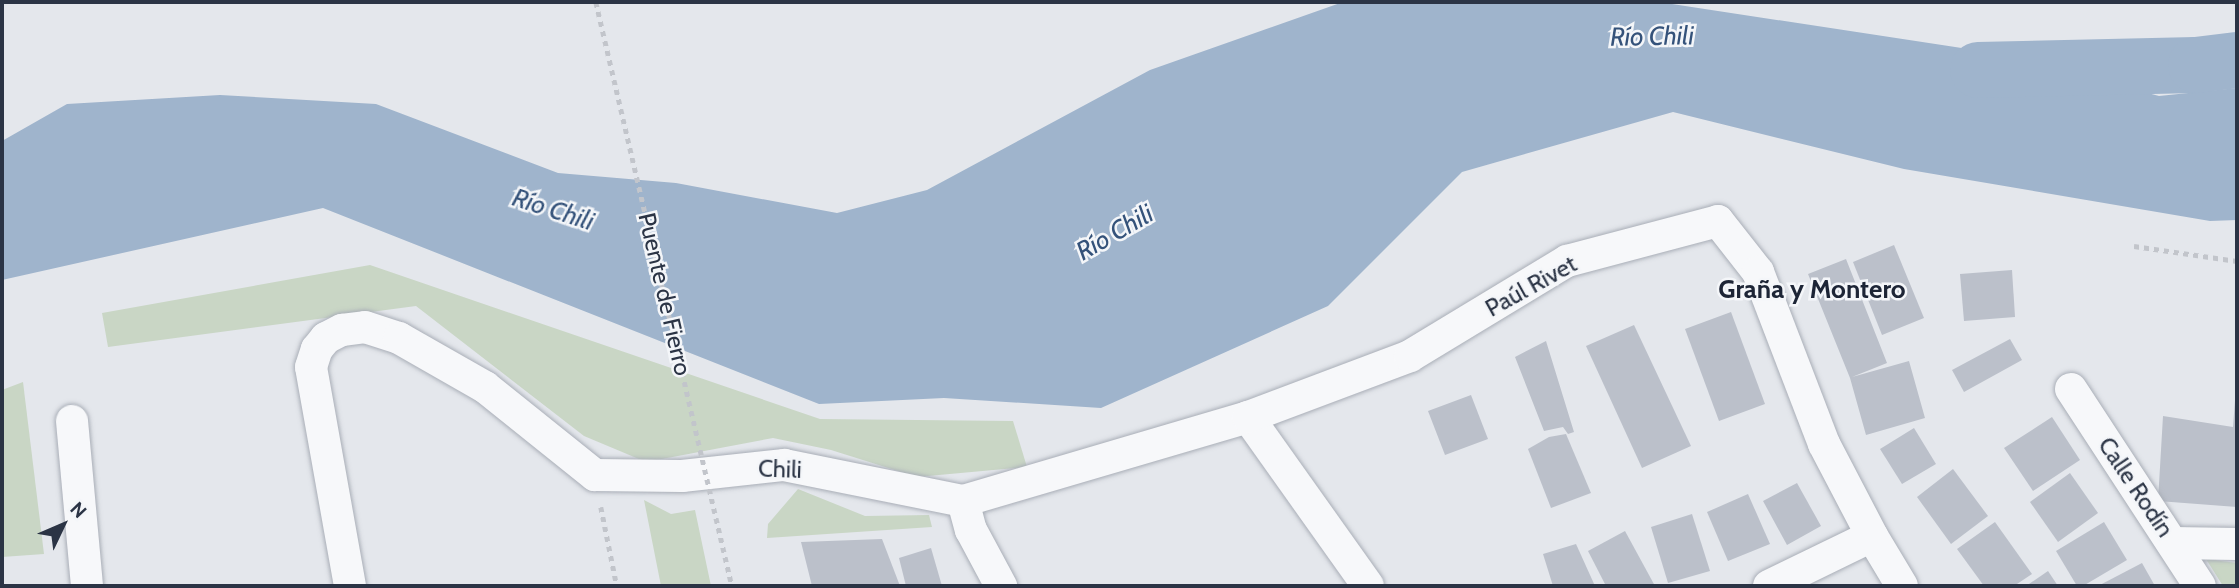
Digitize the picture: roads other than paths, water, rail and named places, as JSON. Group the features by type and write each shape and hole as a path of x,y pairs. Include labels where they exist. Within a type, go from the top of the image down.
{"street":[{"name":"Paúl Rivet","path":"963,501 1248,416 1410,356 1567,261 1718,222 1758,272 1824,444 1872,536 1902,586"},
{"name":"Chili","path":"350,586 311,367 317,349 326,338 342,330 365,327 399,338 485,387 595,475 682,475 784,465 963,501"},
{"name":"Calle Rodín","path":"2071,389 2200,586"},
{"path":"1248,416 1368,586"},
{"path":"72,421 87,586"},
{"path":"963,501 971,530 1001,586"},
{"path":"1769,586 1872,536"},
{"path":"2173,543 2237,544"}],"water":[{"path":"1343,2 1659,2 2001,54 2159,96 2237,88 2237,220 2210,221 1904,169 1673,112 1462,172 1328,306 1101,408 944,398 819,404 323,208 2,280 2,141 67,104 220,95 376,104 558,173 676,183 837,213 927,190 1150,70"}],"waterway":[{"name":"Río Chili","path":"1978,70 2196,65 2237,60"}],"district":[{"name":"Graña y Montero","path":"1812,290"}]}
